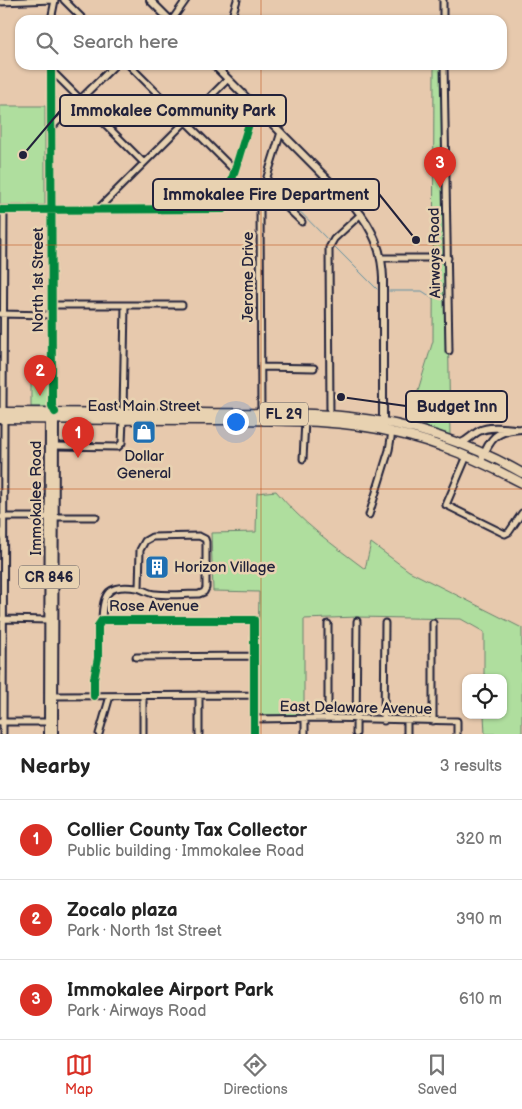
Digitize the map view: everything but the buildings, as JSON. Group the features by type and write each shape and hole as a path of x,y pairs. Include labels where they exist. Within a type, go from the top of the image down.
{"highway":[{"name":"East Main Street","path":"52,414 261,417 330,415 382,426 392,432 424,440 468,455 483,457 522,473"},
{"name":"FL 29","path":"2,415 52,414"},
{"name":"East Main Street","path":"261,417 305,422 382,426 422,431 459,444 483,457 522,483"}],"main road":[{"path":"150,0 163,15"},
{"path":"219,70 361,214 374,234 382,258 383,278 382,426"},
{"name":"Immokalee Road","path":"52,414 54,446 52,468"},
{"name":"Immokalee Road","path":"48,734 51,722 52,696 52,414"},
{"path":"459,444 487,429 519,429"},
{"path":"483,457 489,443 497,434 505,430 519,429"},
{"name":"Immokalee Road","path":"51,722 54,734"}],"street":[{"path":"0,2 54,0 52,15"},
{"path":"64,0 79,15"},
{"path":"170,15 186,0"},
{"path":"232,15 237,0"},
{"path":"443,0 443,15"},
{"name":"North 1st Street","path":"51,70 52,414"},
{"path":"54,70 144,163"},
{"path":"51,128 109,70"},
{"path":"135,70 235,169"},
{"name":"Airways Road","path":"444,70 448,351"},
{"path":"97,210 228,79"},
{"path":"3,734 2,210 223,209 251,117 256,107"},
{"name":"Jerome Drive","path":"261,417 260,206 264,186 281,132"},
{"path":"264,186 302,222"},
{"path":"330,415 329,248 331,242 361,214"},
{"path":"382,258 448,258"},
{"path":"52,304 182,306"},
{"path":"54,446 118,447 122,443 125,306"},
{"path":"2,314 52,315"},
{"path":"261,368 314,368"},
{"path":"303,459 305,422"},
{"path":"369,514 389,450 392,432"},
{"path":"468,455 446,505 504,534 509,532 522,513"},
{"path":"2,517 96,517"},
{"path":"102,620 102,608 110,590 114,588 139,588 154,594 199,594 204,592 206,588 205,539 199,536 152,537 144,541 140,550 139,588"},
{"path":"2,619 52,620"},
{"name":"Rose Avenue","path":"94,696 94,679 98,661 98,626 102,620 254,620 254,656"},
{"path":"356,734 357,621"},
{"path":"384,721 385,622"},
{"path":"433,623 433,721"},
{"path":"328,624 328,718"},
{"path":"136,657 254,656 254,734"},
{"path":"52,696 254,695"},
{"path":"99,734 110,696"},
{"path":"143,734 144,696"},
{"path":"199,696 199,734"},
{"name":"East Delaware Avenue","path":"254,719 328,718 457,722 457,734"},
{"path":"305,719 305,734"},
{"path":"407,721 407,734"},
{"path":"2,722 51,722"}],"green space":[{"path":"434,70 444,70 450,435 408,423 433,341"},
{"path":"0,106 45,106 45,205 0,205"},
{"path":"49,372 48,407 31,407 31,373"},
{"path":"276,491 307,523 365,569 371,543 409,571 522,628 522,734 485,734 484,719 507,719 507,674 484,674 484,632 461,619 357,617 304,619 304,716 259,715 257,712 259,592 213,591 211,533 256,532 257,493"}],"waterway":[{"path":"269,180 328,240"},
{"path":"334,246 377,289"},
{"path":"389,291 422,291 433,298"}],"cycle path":[{"path":"51,70 52,406 55,412"},
{"path":"0,210 223,209 251,117 256,107"},
{"path":"94,696 94,679 98,658 98,626 102,620 254,620 254,734"}],"place":[{"name":"Immokalee Community Park","path":"23,155"},
{"name":"Immokalee Airport Park","path":"440,188"},
{"name":"Immokalee Fire Department","path":"416,240"},
{"name":"Zocalo plaza","path":"40,396"},
{"name":"Budget Inn","path":"341,397"},
{"name":"Dollar General","path":"144,432"},
{"name":"Collier County Tax Collector","path":"78,458"},
{"name":"Horizon Village","path":"157,567"}]}
